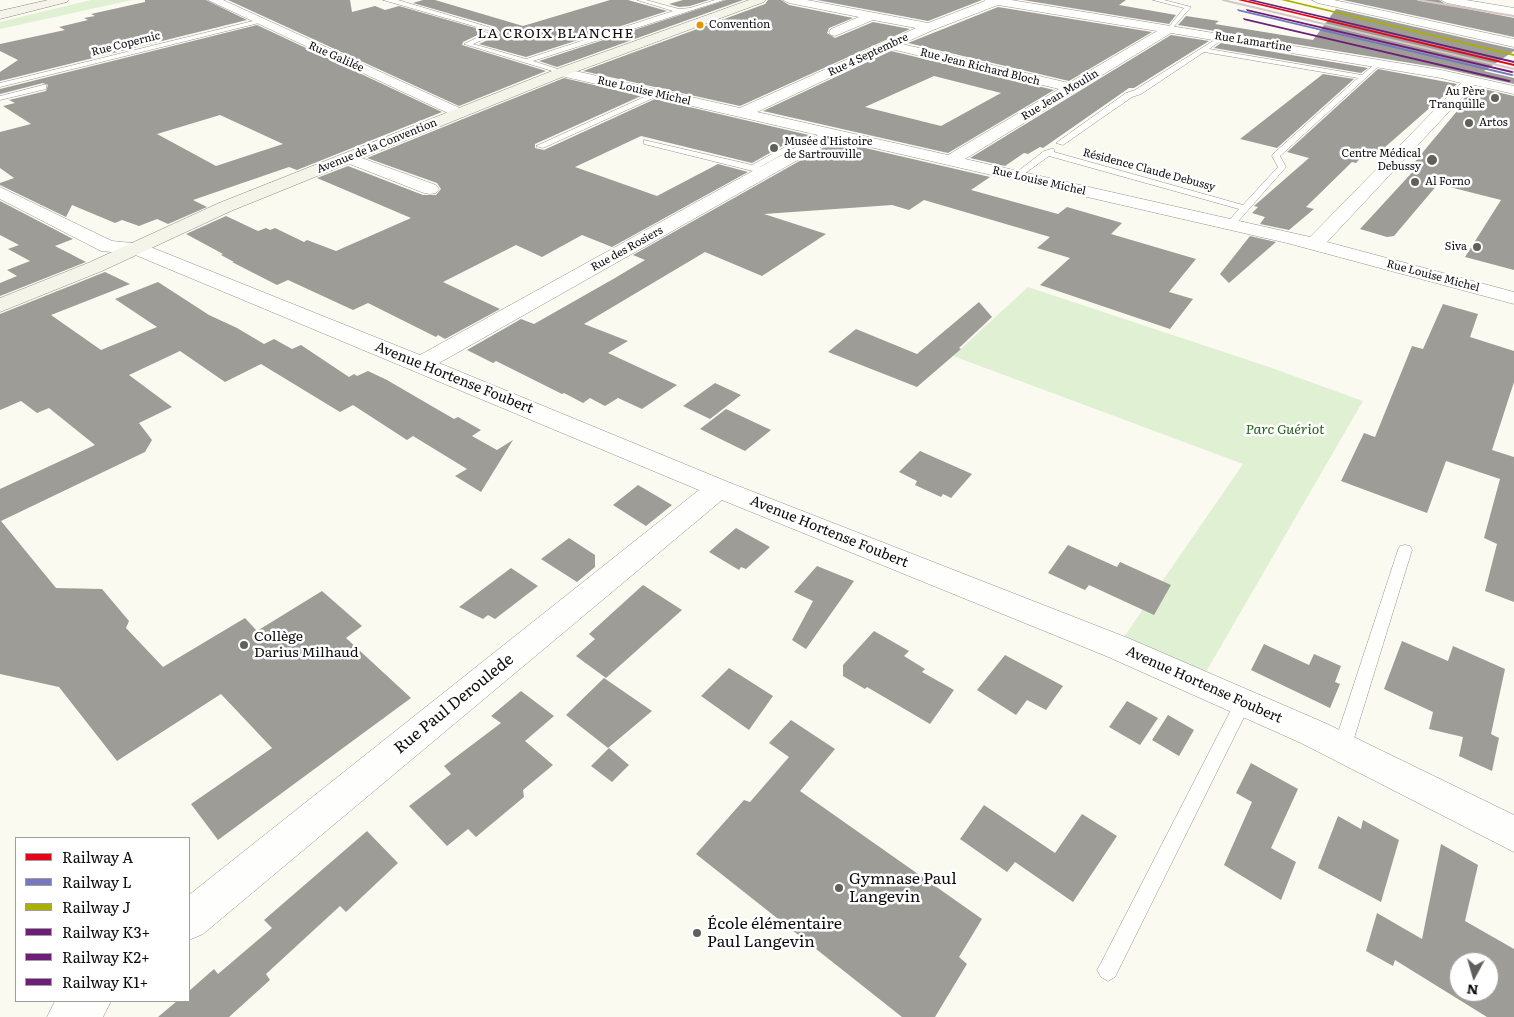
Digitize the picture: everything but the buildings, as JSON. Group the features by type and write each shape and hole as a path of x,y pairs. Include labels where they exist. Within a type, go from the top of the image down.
{"street":[{"path":"0,15 63,0"},
{"name":"Rue Galilée","path":"214,0 258,22 460,113"},
{"name":"Avenue de la Convention","path":"0,306 225,208 348,158 562,72 760,0"},
{"path":"789,0 929,27"},
{"path":"1318,0 1514,43"},
{"path":"1447,0 1514,12"},
{"name":"Rue Lamartine","path":"994,1 1379,63 1514,90"},
{"name":"Rue 4 Septembre","path":"740,113 929,27 994,1"},
{"path":"835,32 871,16"},
{"name":"Rue Jean Moulin","path":"950,160 1170,29"},
{"name":"Rue Jean Richard Bloch","path":"890,45 1071,88"},
{"name":"Rue Louise Michel","path":"562,72 1409,265 1514,298"},
{"path":"1314,244 1471,80"},
{"name":"Rue des Rosiers","path":"422,364 759,169 832,134"},
{"path":"348,158 430,188"},
{"path":"0,192 108,247 136,248"},
{"name":"Avenue Hortense Foubert","path":"136,248 422,364 719,488 1108,644 1342,748 1514,834"},
{"name":"Rue Paul Deroulede","path":"190,919 719,488"},
{"path":"69,1017 88,1002"}],"lane":[{"path":"386,0 493,30 496,32 467,44 562,72"},
{"path":"640,0 679,11"},
{"path":"525,62 679,11 691,10 721,0"},
{"path":"1156,0 1188,7 1188,10 1170,29"},
{"name":"Rue Copernic","path":"0,85 258,22"},
{"name":"Résidence Claude Debussy","path":"1060,143 1129,95 1138,92 1223,37"},
{"path":"1204,50 1363,77"},
{"path":"1231,224 1282,167 1276,156 1379,63"},
{"path":"0,98 42,87"},
{"path":"540,146 658,94"},
{"path":"647,142 759,169 788,149"},
{"name":"Résidence Claude Debussy","path":"1017,175 1049,152 1245,208"},
{"path":"1342,748 1405,550"},
{"path":"1108,970 1243,703"}],"green space":[{"path":"91,0 132,0 0,29 0,22"},
{"name":"Parc Guériot","path":"1028,287 1269,367 1363,401 1199,684 1117,647 1243,464 953,356"}],"railway":[{"path":"1223,0 1514,69"},
{"path":"1418,0 1514,16"}],"rail line":[{"name":"A","path":"1240,0 1514,65"},
{"name":"K3+","path":"1249,0 1514,62"},
{"name":"J","path":"1283,0 1514,55"},
{"name":"L","path":"1238,10 1512,75"},
{"name":"K2+","path":"1247,10 1512,72"},
{"name":"K1+","path":"1244,19 1509,81"}],"place":[{"name":"Convention","path":"700,25"},
{"name":"Au Père Tranquille","path":"1495,98"},
{"name":"Artos","path":"1469,123"},
{"name":"Musée d'Histoire de Sartrouville","path":"774,148"},
{"name":"Centre Médical Debussy","path":"1432,160"},
{"name":"Al Forno","path":"1415,182"},
{"name":"Siva","path":"1477,247"},
{"name":"Collège Darius Milhaud","path":"244,645"},
{"name":"Gymnase Paul Langevin","path":"839,888"},
{"name":"École élémentaire Paul Langevin","path":"697,933"}],"district":[{"name":"LA CROIX BLANCHE","path":"556,34"}]}
